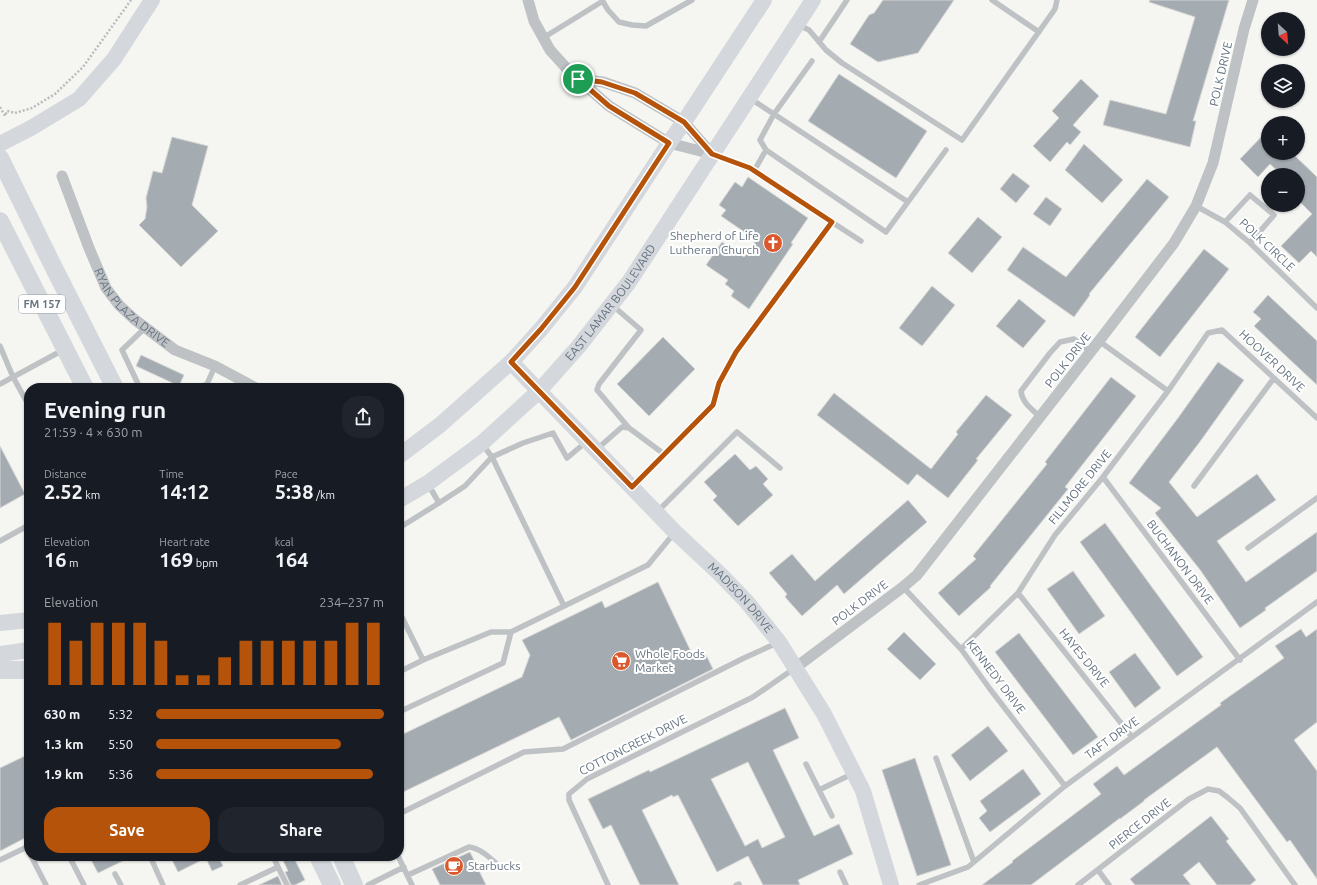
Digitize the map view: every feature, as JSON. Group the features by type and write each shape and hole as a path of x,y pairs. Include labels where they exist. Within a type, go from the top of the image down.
{"main road":[{"path":"0,144 31,128 79,99 114,59 152,0"},
{"path":"404,452 440,425 511,362 541,329 575,287 764,0"},
{"name":"EAST LAMAR BOULEVARD","path":"404,497 428,483 482,443 539,391 580,346 629,282 813,0"},
{"name":"FM 157","path":"0,158 112,383"},
{"name":"FM 157","path":"0,221 82,383"},
{"name":"MADISON DRIVE","path":"511,362 656,513 747,602 779,642 824,714 863,791 891,885"},
{"path":"0,622 24,621"},
{"path":"0,654 24,651"},
{"path":"0,670 24,670"},
{"path":"320,861 332,885"},
{"path":"342,861 354,885"}],"street":[{"path":"528,0 534,21 550,50 569,71 609,106 669,143 712,154"},
{"name":"POLK DRIVE","path":"795,668 903,587 917,574 1091,352 1174,243 1196,206 1213,163 1244,29 1253,0"},
{"path":"578,79 602,82 635,93 684,122 712,154"},
{"name":"RYAN PLAZA DRIVE","path":"62,176 106,288 119,305 145,328 175,350 215,366 247,383"}],"lane":[{"path":"543,38 603,0 608,10 619,22 646,26 692,0"},
{"path":"819,42 847,0"},
{"path":"992,0 1039,32"},
{"path":"797,24 809,30 826,50 842,63 962,140 1055,9 1057,0"},
{"path":"812,60 774,114 760,140 766,150 886,232 946,150"},
{"path":"749,97 908,202"},
{"path":"754,171 766,150"},
{"path":"712,154 754,171 861,241"},
{"path":"1225,222 1250,195 1274,215 1250,243"},
{"name":"POLK CIRCLE","path":"1196,206 1225,222 1250,243 1317,308"},
{"path":"632,487 713,405 719,383 736,352 832,222"},
{"path":"612,304 641,330 597,390 629,428 664,454"},
{"path":"138,383 122,350 145,328"},
{"name":"HOOVER DRIVE","path":"1208,333 1222,330 1317,418"},
{"name":"FILLMORE DRIVE","path":"961,649 1018,593 1055,535 1103,477 1168,391 1208,333"},
{"path":"1040,416 1024,402 1021,396 1021,390 1050,352 1060,342 1074,339 1091,352"},
{"path":"1099,341 1168,391"},
{"path":"0,346 13,377 24,397"},
{"path":"0,384 65,349"},
{"path":"207,383 215,366"},
{"path":"1194,486 1274,378"},
{"path":"404,525 465,486 492,457 523,443 552,433 567,458 622,427 629,428"},
{"path":"656,513 737,432 780,468"},
{"path":"482,443 492,457 564,606"},
{"name":"BUCHANON DRIVE","path":"1103,477 1240,660"},
{"path":"428,483 439,503"},
{"path":"1248,548 1317,498"},
{"path":"0,541 24,528"},
{"path":"404,670 490,632 511,632 648,565 675,532"},
{"name":"KENNEDY DRIVE","path":"903,587 961,649 1065,786"},
{"name":"HAYES DRIVE","path":"1018,593 1132,737"},
{"name":"TAFT DRIVE","path":"919,885 968,867 1065,786 1240,660 1317,602"},
{"path":"404,621 423,660"},
{"path":"404,710 503,663 511,632"},
{"path":"404,812 524,752 563,749 779,642"},
{"name":"COTTONCREEK DRIVE","path":"608,885 569,800 569,794 587,779 753,697 795,668"},
{"path":"936,758 974,862"},
{"path":"806,764 832,816"},
{"path":"819,790 854,773"},
{"name":"PIERCE DRIVE","path":"1078,885 1189,798 1208,788 1219,791 1240,808 1295,885"},
{"path":"408,875 469,847 485,854 501,868"},
{"path":"0,860 24,851"},
{"path":"33,861 46,885"},
{"path":"72,861 84,885"},
{"path":"152,861 163,885"},
{"path":"275,861 287,885"},
{"path":"401,861 412,885"},
{"path":"240,885 278,867"},
{"path":"368,885 404,867"},
{"path":"1098,870 1109,885"},
{"path":"840,872 846,885"},
{"path":"115,874 121,885"},
{"path":"736,885 739,885"}],"path":[{"path":"0,107 5,116 7,111 15,113 32,108 55,94 83,67 131,0"}],"building":[{"path":"883,0 954,0 918,53 878,62 850,44 869,15 874,13"},
{"path":"1150,0 1229,0 1193,121 1196,121 1190,147 1103,125 1110,100 1166,114 1195,17 1149,2"},
{"path":"839,74 927,131 896,178 808,121"},
{"path":"1081,79 1099,96 1073,125 1081,132 1070,145 1067,142 1050,162 1033,146 1059,118 1052,111"},
{"path":"172,137 208,146 192,205 218,231 181,267 139,225 145,219 147,207 146,198 153,171 162,173"},
{"path":"1261,137 1261,160 1299,160 1317,177 1317,257 1311,251 1299,263 1281,246 1312,214 1305,207 1305,168 1274,168 1270,164 1266,168 1261,168 1261,174 1258,177 1240,159"},
{"path":"1084,144 1123,180 1102,203 1065,170"},
{"path":"1013,173 1030,186 1016,203 1000,189"},
{"name":"Shepherd of Life Lutheran Church","path":"748,177 808,218 791,243 793,244 749,309 731,296 734,291 725,284 728,280 706,265 722,242 744,257 756,240 721,216 726,210 719,205 735,182 742,187"},
{"path":"1147,179 1169,197 1089,294 1090,295 1074,317 1007,270 1023,247 1066,277"},
{"path":"1046,197 1062,209 1050,226 1033,214"},
{"path":"978,217 1002,237 972,273 948,253"},
{"path":"1204,249 1229,269 1160,357 1135,337"},
{"path":"932,286 955,305 922,346 899,328"},
{"path":"1268,295 1317,341 1317,385 1254,326 1261,319 1253,312"},
{"path":"1019,299 1046,321 1023,348 996,326"},
{"path":"663,337 695,369 649,416 617,384"},
{"path":"141,355 184,375 180,383 173,383 136,366"},
{"path":"1218,362 1244,380 1169,482 1197,517 1257,474 1276,500 1217,541 1246,582 1317,532 1317,571 1265,608 1266,610 1240,628 1201,571 1155,513 1161,508 1129,483"},
{"path":"1111,377 1136,396 1065,487 1068,489 990,586 991,587 959,616 938,593 976,559 973,556 1047,464 1045,462"},
{"path":"834,393 931,469 958,434 956,432 986,395 1012,415 976,459 978,460 948,498 917,474 908,485 817,415"},
{"path":"0,446 24,495 0,508"},
{"path":"735,454 750,470 756,466 768,479 763,484 773,495 738,526 713,500 717,496 704,482"},
{"path":"908,500 927,522 844,594 837,585 802,616 785,597 787,594 769,573 792,554 815,581"},
{"path":"1105,523 1203,657 1177,676 1080,542"},
{"path":"1073,571 1105,616 1079,634 1047,589"},
{"name":"Whole Foods Market","path":"658,582 693,656 704,651 713,669 571,740 559,717 404,792 404,734 522,677 530,655 522,640 602,601 605,608"},
{"path":"1301,629 1306,637 1317,629 1317,722 1294,740 1317,771 1317,879 1290,840 1287,842 1217,747 1031,885 982,885 1101,794 1093,784 1117,766 1124,775 1221,705 1220,703 1284,658 1275,646"},
{"path":"904,632 936,664 920,680 887,649"},
{"path":"1019,633 1098,737 1073,755 995,652"},
{"path":"1135,653 1161,688 1135,708 1109,672"},
{"path":"785,708 799,738 773,750 814,836 839,824 853,854 798,880 800,885 763,885 748,856 717,872 678,795 673,797 672,795 642,810 679,885 640,885 611,825 603,829 588,799 649,770 650,772","holes":["748,762 785,837 762,848 758,839 745,846 711,779"]},
{"path":"988,726 1008,751 970,781 951,755"},
{"path":"24,756 24,839 0,851 0,768"},
{"path":"915,758 951,865 917,876 882,770"},
{"path":"1023,769 1041,794 990,832 979,818 987,811 980,801"},
{"path":"1211,816 1229,839 1226,841 1256,880 1250,885 1217,885 1199,862 1183,875 1191,885 1135,885 1130,879"},
{"path":"470,852 486,885 440,885 432,869"},
{"path":"92,861 123,861 98,873"},
{"path":"172,861 200,861 178,872"},
{"path":"207,861 220,861 223,866 212,871"},
{"path":"283,861 296,861 305,880 295,885 291,885 285,872 288,871"},
{"path":"278,876 282,885 259,885"}],"place":[{"name":"Shepherd of Life Lutheran Church","path":"773,243"},
{"name":"Whole Foods Market","path":"621,661"},
{"name":"Starbucks","path":"454,866"}],"route":[{"path":"578,79 602,82 635,93 684,122 712,154 750,168 832,222 736,352 719,383 713,405 632,487 511,362 541,329 575,287 669,143 609,106 578,79"}]}
